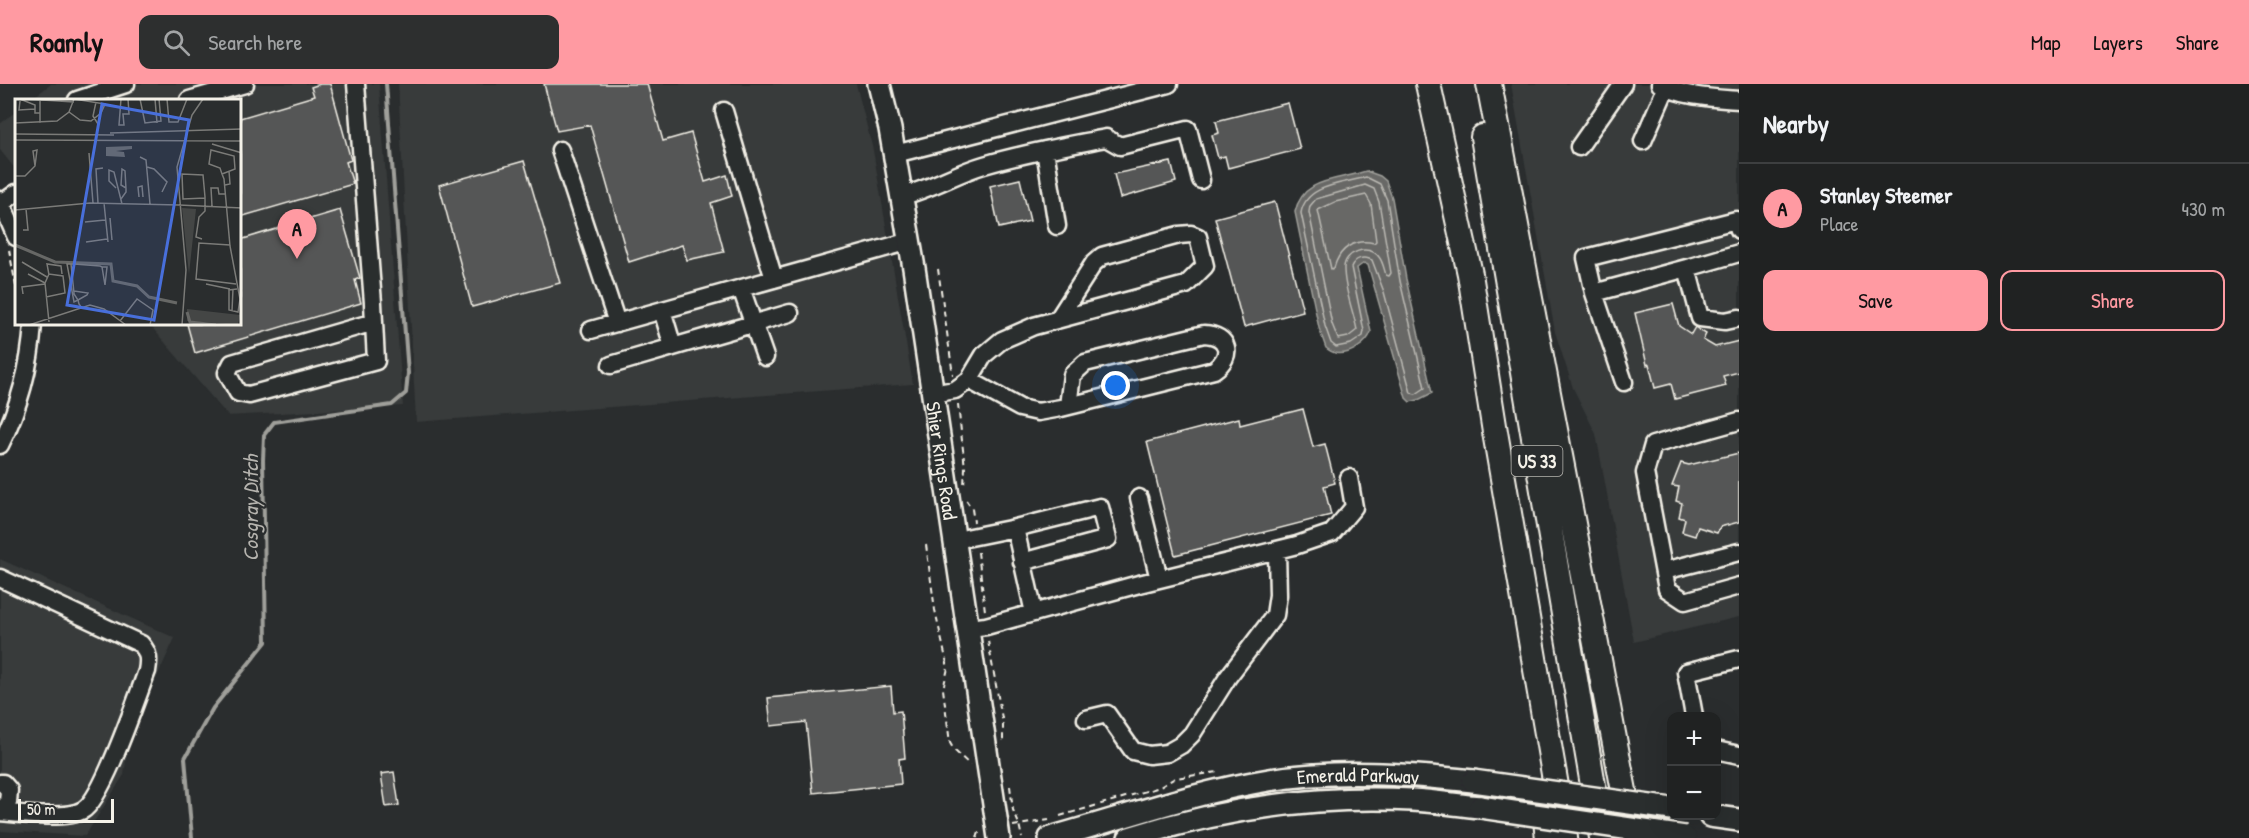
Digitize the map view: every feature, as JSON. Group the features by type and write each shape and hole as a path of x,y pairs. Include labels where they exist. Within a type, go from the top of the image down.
{"highway":[{"name":"US 33","path":"1428,84 1470,274 1565,838"},
{"name":"US 33","path":"1474,84 1602,838"},
{"path":"1489,84 1633,838"},
{"path":"1504,479 1502,534 1548,838"}],"main road":[{"name":"Shier Rings Road","path":"879,84 895,154 910,241 999,838"},
{"name":"Emerald Parkway","path":"1050,838 1217,790 1270,779 1320,774 1409,774 1667,808"},
{"name":"Emerald Parkway","path":"1129,838 1203,817 1292,802 1412,800 1480,807 1688,838"},
{"path":"1721,818 1739,820"}],"street":[{"path":"80,99 126,84"},
{"path":"193,99 246,84"},
{"path":"356,84 374,322 376,360 249,395 238,393 227,373 232,363 374,322"},
{"path":"895,154 1169,84"},
{"path":"1579,147 1623,84"},
{"path":"1643,141 1663,86 1698,96 1739,100"},
{"path":"724,111 774,279"},
{"path":"902,196 921,191 982,165 1045,150 1106,138 1120,146 1188,129 1201,180"},
{"path":"560,150 617,323"},
{"path":"1045,150 1058,226"},
{"path":"12,242 1,201 15,194"},
{"path":"1624,382 1594,293 1587,258 1736,220 1739,230"},
{"path":"932,394 955,390 969,380 984,355 1002,340 1034,326 1186,285 1204,266 1198,237 1191,234 1179,235 1102,256 1094,263 1058,319"},
{"path":"591,330 910,241"},
{"path":"1594,293 1739,253"},
{"path":"1687,268 1700,318 1725,321 1739,318"},
{"path":"741,288 765,357"},
{"path":"662,310 673,347"},
{"path":"611,365 790,314"},
{"path":"0,445 19,402 27,376 33,326"},
{"path":"969,380 1020,408 1038,412 1068,406 1214,370 1224,363 1227,354 1225,346 1222,340 1214,334 1204,334 1085,363 1072,375 1068,406"},
{"path":"1739,421 1653,445 1645,473 1668,589 1684,601 1739,586"},
{"path":"969,628 1277,550 1332,532 1354,507 1349,478"},
{"path":"1139,498 1159,579"},
{"path":"956,540 1100,507 1108,539 1022,562"},
{"path":"1015,528 1034,613"},
{"path":"1086,719 1107,714 1133,751 1149,756 1167,753 1181,745 1192,734 1228,677 1275,615 1278,595 1277,550"},
{"path":"1664,571 1739,552"},
{"path":"0,578 141,644 147,651 149,661 102,783 92,802 83,811 63,815 0,811"},
{"path":"1693,712 1686,672 1739,659"},
{"path":"1721,751 1739,755"},
{"path":"0,783 3,783 9,790 8,802 0,811"}],"path":[{"path":"12,242 15,275"},
{"path":"926,545 935,610 948,668 943,689 950,743 970,765"},
{"path":"1019,824 1022,838"},
{"path":"977,838 980,829"}],"shaded area":[{"path":"51,84 379,84 403,406 228,416 151,326 242,326 242,99 31,99"},
{"path":"398,84 856,84 873,150 913,384 416,422"},
{"path":"1511,84 1739,84 1739,617 1634,642 1596,434 1573,388 1555,332"},
{"path":"15,112 15,169 0,150 0,124"},
{"path":"0,559 175,638 130,735 124,775 85,836 0,831"}],"water":[{"path":"1366,171 1386,181 1392,198 1406,279 1432,393 1410,402 1406,398 1368,265 1364,263 1357,268 1371,332 1366,341 1346,353 1331,352 1326,348 1319,328 1295,212 1305,192 1313,186"}],"building":[{"path":"330,84 351,160 346,162 353,184 242,216 242,117 314,96 311,87"},
{"path":"544,84 647,84 663,141 691,133 705,182 727,175 732,196 711,203 724,252 687,260 682,245 629,262 590,125 557,131"},
{"path":"1288,103 1300,149 1228,168 1225,156 1218,158 1212,135 1219,133 1216,121"},
{"path":"524,161 560,283 472,307 439,185"},
{"path":"1171,162 1176,182 1120,198 1114,174"},
{"path":"1020,179 1030,221 999,228 990,186"},
{"path":"1275,202 1303,311 1244,327 1215,218"},
{"path":"340,210 360,278 355,280 361,303 195,353 188,326 242,326 242,239"},
{"path":"1673,304 1679,326 1691,334 1695,327 1706,334 1703,340 1715,347 1739,341 1739,372 1723,376 1726,386 1675,399 1671,384 1655,388 1649,364 1647,365 1635,313"},
{"path":"1303,409 1313,447 1325,444 1335,483 1324,486 1331,515 1175,555 1147,442 1239,418 1240,425"},
{"path":"1739,453 1739,522 1720,527 1717,533 1698,527 1695,536 1682,532 1685,519 1679,517 1682,503 1676,501 1679,487 1672,486 1681,463 1689,465"},
{"path":"891,686 893,712 901,711 905,758 899,759 901,784 813,793 806,722 771,726 768,698"},
{"path":"394,772 399,805 386,807 381,774"}],"waterway":[{"name":"Cosgray Ditch","path":"192,838 185,758 213,708 266,642 264,435 274,422 392,405 406,393 408,373 386,84"}],"place":[{"name":"Stanley Steemer","path":"297,259"}]}
